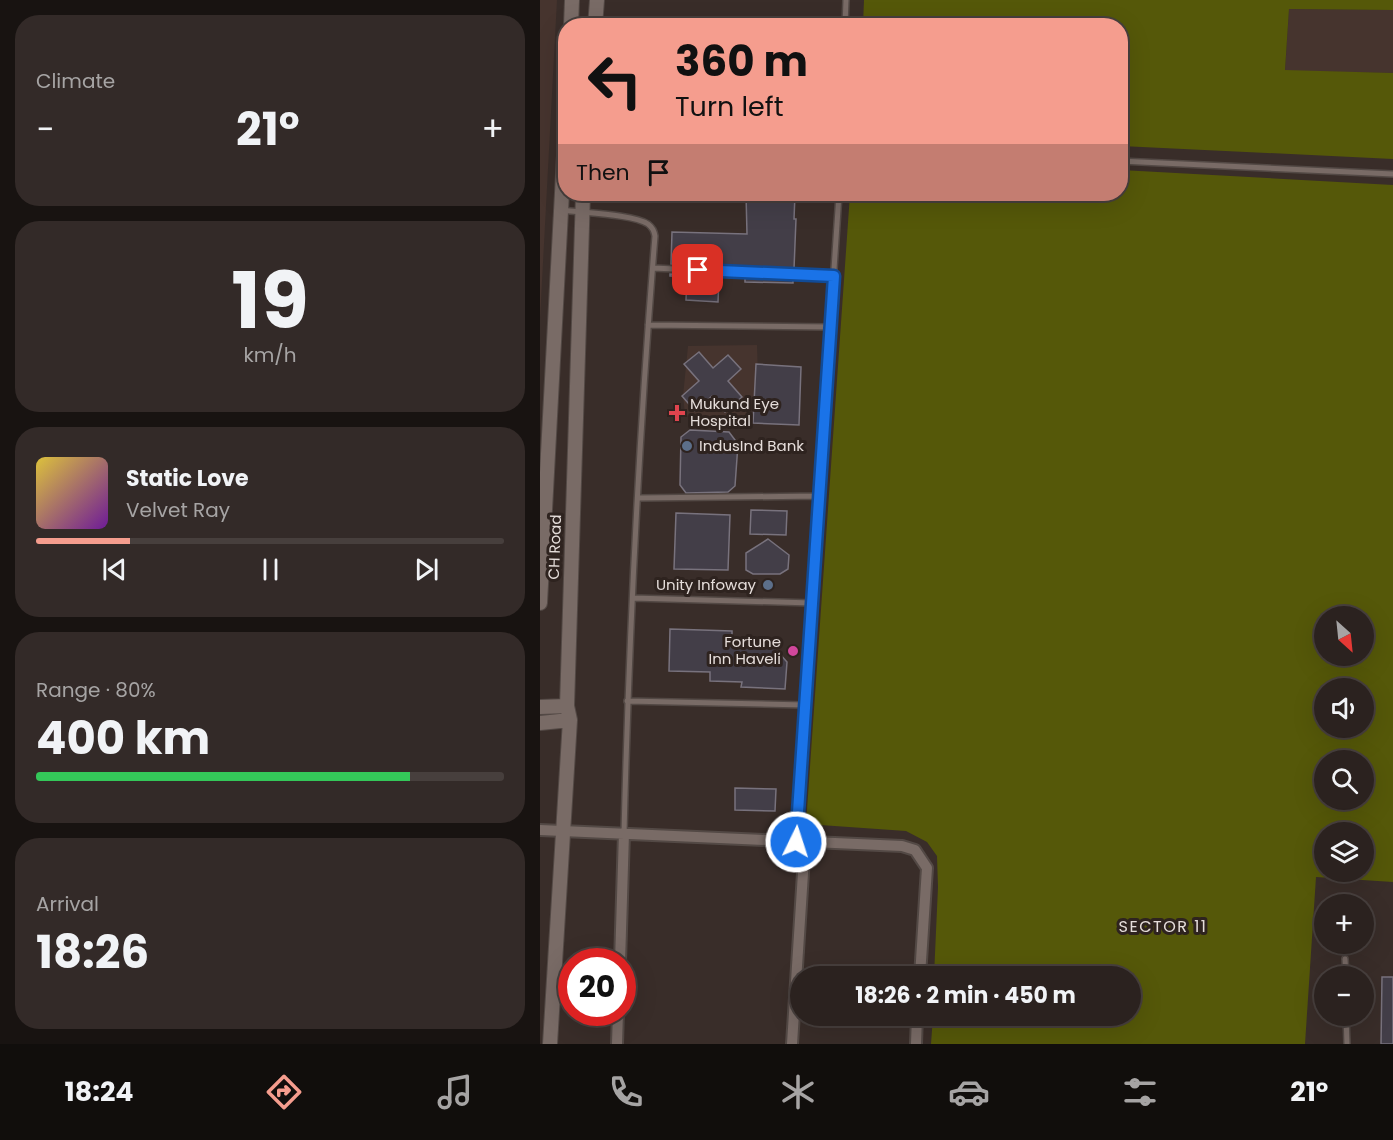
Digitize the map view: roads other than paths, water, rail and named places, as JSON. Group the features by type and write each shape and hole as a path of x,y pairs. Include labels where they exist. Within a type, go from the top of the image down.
{"street":[{"path":"571,18 572,0"},
{"path":"596,18 597,0"},
{"name":"CH Road","path":"540,603 561,201"},
{"name":"CH Road","path":"550,1044 569,713 583,201"},
{"path":"540,707 569,713"},
{"path":"540,723 569,713"},
{"path":"540,830 902,846 915,850 927,868 921,966"},
{"path":"620,948 624,833"},
{"path":"792,1044 800,842"},
{"path":"617,1044 618,1026"},
{"path":"916,1044 917,1026"}],"lane":[{"path":"845,18 846,0"},
{"path":"1128,161 1393,174"},
{"path":"800,842 805,705 839,201"},
{"path":"560,210 630,218 646,223 654,229 655,236 627,701 624,833"},
{"path":"652,268 834,276"},
{"path":"648,325 831,327"},
{"path":"639,498 819,496"},
{"path":"633,598 812,603"},
{"path":"627,701 805,705"},
{"path":"1346,959 1346,966"},
{"path":"1346,1026 1347,1044"}],"place":[{"name":"Mukund Eye Hospital","path":"677,413"},
{"name":"IndusInd Bank","path":"687,446"},
{"name":"Unity Infoway","path":"768,585"},
{"name":"Fortune Inn Haveli","path":"793,651"}],"district":[{"name":"SECTOR 11","path":"1163,926"}]}
